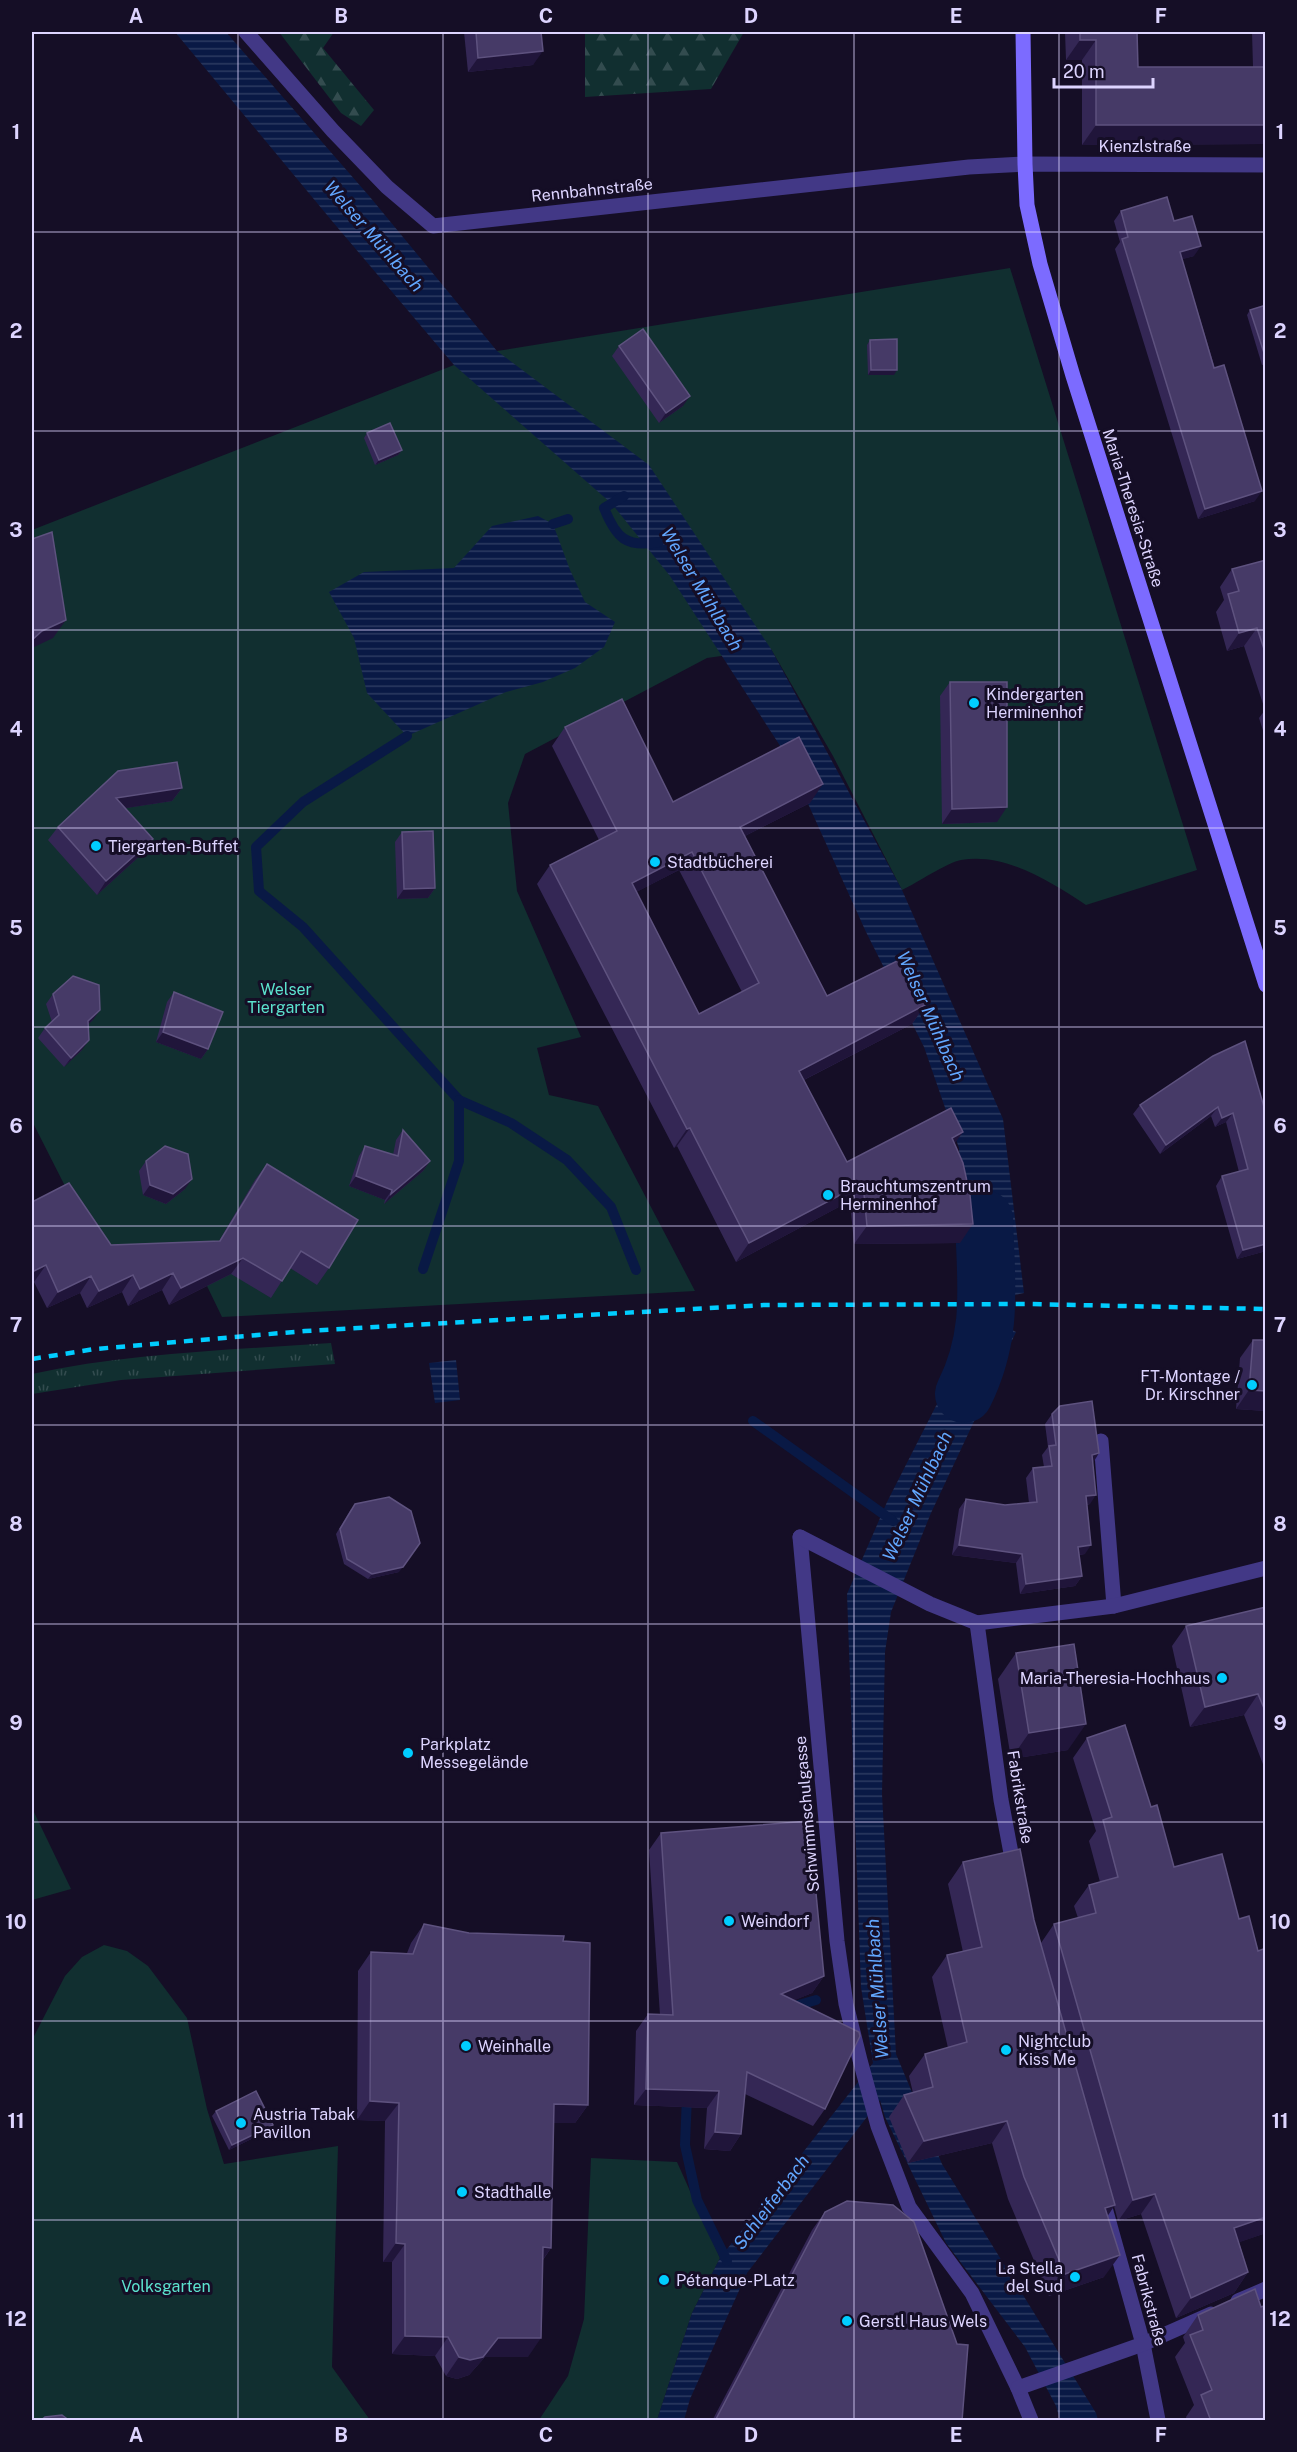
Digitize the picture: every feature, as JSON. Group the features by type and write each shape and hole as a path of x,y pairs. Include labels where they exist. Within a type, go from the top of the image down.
{"main road":[{"name":"Maria-Theresia-Straße","path":"1023,32 1024,164 1027,205 1042,273 1265,980"}],"street":[{"name":"Rennbahnstraße","path":"246,32 333,131 387,187 433,226 969,167 1024,164"},
{"name":"Kienzlstraße","path":"1024,164 1266,165"},
{"path":"1101,1441 1114,1606"},
{"name":"Schwimmschulgasse","path":"977,1623 930,1604 800,1537 837,1941 846,2004 860,2060 878,2126 909,2207 972,2292 1018,2388 1031,2421"},
{"path":"977,1623 1114,1606 1266,1568"},
{"name":"Fabrikstraße","path":"977,1623 1000,1800 1016,1881"},
{"name":"Fabrikstraße","path":"1099,2185 1143,2344 1158,2421"},
{"path":"1018,2388 1143,2344 1266,2289"}],"green space":[{"path":"279,32 334,32 323,48 374,110 361,126 341,113"},
{"path":"585,32 744,32 711,89 585,97"},
{"name":"Welser Tiergarten","path":"1010,268 1197,870 1086,905 1027,871 994,860 961,860 902,890 833,756 771,649 707,658 525,754 508,803 517,891 581,1037 537,1048 549,1095 598,1106 695,1291 222,1317 192,1255 101,1257 32,1121 32,530 454,365 497,351"},
{"path":"331,1343 335,1364 121,1380 32,1394 32,1374 69,1367 181,1353"},
{"path":"32,1808 71,1889 32,1900"},
{"name":"Volksgarten","path":"104,1945 127,1951 148,1966 187,2018 207,2109 224,2164 338,2146 332,2367 370,2420 32,2420 32,2040 65,1976 82,1957"},
{"path":"591,2158 677,2162 720,2258 692,2313 657,2420 539,2420 568,2376 584,2319"}],"water":[{"name":"Schleiferbach","path":"175,32 226,32 370,197 497,351 649,465 771,649 902,890 1003,1119 1024,1293 965,1305 1016,1332 931,1513 891,1612 885,1652 882,1794 896,2054 942,2164 1096,2413 1098,2420 1060,2420 1056,2406 1025,2347 946,2243 885,2117 880,2100 747,2273 690,2399 684,2420 657,2420 692,2313 720,2258 873,2063 861,1987 847,1594 887,1502 966,1347 959,1148 924,1047 866,932 786,755 670,576 612,504 454,365"},
{"path":"538,516 553,524 585,602 615,622 604,647 575,668 543,682 506,692 407,736 367,693 354,638 329,592 364,572 454,568 492,526"},
{"path":"456,1360 460,1400 435,1403 429,1363"}],"building":[{"path":"476,32 541,32 543,51 478,58"},
{"path":"1080,32 1137,32 1138,67 1266,67 1266,125 1096,125 1096,40 1080,40"},
{"path":"1167,197 1174,221 1192,216 1201,246 1180,252 1214,368 1224,365 1262,491 1205,509 1122,239 1128,237 1121,211"},
{"path":"1266,305 1266,359 1250,310"},
{"path":"643,329 690,396 666,413 619,346"},
{"path":"897,339 897,370 871,370 870,340"},
{"path":"390,423 402,450 379,460 367,433"},
{"path":"52,532 66,620 42,631 32,640 32,539"},
{"path":"1266,560 1266,655 1257,628 1239,633 1228,594 1239,591 1232,569"},
{"path":"950,682 1007,682 1007,807 952,809"},
{"path":"622,699 673,802 799,737 823,784 740,827 827,996 901,959 925,1005 799,1071 847,1162 951,1108 963,1132 952,1138 963,1163 973,1224 867,1226 863,1183 749,1243 550,865 617,831 565,727","holes":["692,852 759,983 699,1014 632,883"]},
{"path":"177,762 182,788 116,798 153,839 106,881 58,827 118,771"},
{"path":"433,831 435,888 404,889 402,832"},
{"path":"73,976 99,985 100,1010 88,1021 89,1040 71,1058 45,1028 59,1015 53,994"},
{"path":"174,992 223,1012 208,1049 163,1032"},
{"path":"1245,1041 1266,1114 1266,1244 1243,1250 1222,1176 1248,1169 1233,1113 1222,1118 1218,1107 1166,1145 1140,1105 1213,1056"},
{"path":"403,1130 430,1161 391,1194 392,1190 356,1176 365,1146 398,1156"},
{"path":"165,1146 188,1154 192,1179 173,1194 150,1185 146,1161"},
{"path":"267,1164 358,1220 329,1268 301,1251 282,1281 243,1258 181,1288 173,1273 140,1289 133,1275 99,1291 91,1276 58,1292 46,1265 32,1272 32,1202 69,1183 111,1245 220,1241"},
{"path":"1253,1340 1266,1340 1266,1391 1249,1390"},
{"path":"1092,1401 1099,1453 1092,1455 1096,1495 1086,1496 1091,1545 1078,1547 1082,1576 1026,1584 1022,1554 959,1545 966,1499 1005,1505 1037,1502 1033,1468 1052,1466 1049,1446 1056,1445 1052,1414 1060,1406"},
{"path":"389,1497 411,1511 420,1543 403,1567 372,1574 347,1559 340,1529 355,1504"},
{"name":"Maria-Theresia-Hochhaus","path":"1266,1607 1266,1713 1258,1694 1205,1707 1186,1626"},
{"path":"1074,1644 1086,1724 1029,1733 1016,1653"},
{"path":"1125,1725 1151,1807 1157,1805 1174,1867 1222,1854 1239,1919 1249,1916 1258,1951 1266,1948 1266,2217 1234,2228 1248,2272 1191,2298 1155,2194 1133,2200 1054,1924 1096,1913 1089,1885 1118,1877 1103,1820 1112,1817 1087,1738"},
{"path":"809,1821 824,1976 781,1994 859,2032 860,2036 825,2109 747,2072 741,2134 715,2132 719,2091 646,2089 648,2014 673,2015 661,1833"},
{"path":"1020,1849 1034,1920 1115,2205 1105,2208 1120,2255 1065,2274 1024,2177 1007,2121 924,2141 904,2095 933,2087 925,2054 967,2042 947,1955 982,1947 963,1862"},
{"path":"424,1924 469,1933 564,1936 563,1941 590,1943 588,2105 554,2104 551,2248 543,2247 541,2338 498,2338 483,2357 470,2360 459,2357 448,2337 405,2336 405,2244 396,2243 399,2103 370,2101 371,1952 413,1954"},
{"name":"Austria Tabak Pavillon","path":"256,2091 273,2125 232,2145 216,2111"},
{"name":"Gerstl Haus Wels","path":"847,2201 893,2205 914,2222 957,2344 968,2345 962,2421 715,2421 825,2212"},
{"path":"1255,2289 1261,2307 1266,2305 1266,2421 1211,2421 1201,2395 1212,2390 1190,2335 1203,2330 1198,2315"},
{"path":"62,2415 70,2421 40,2421 45,2417"}],"waterway":[{"path":"624,496 604,508 618,534 630,542 659,542"},
{"path":"553,524 568,519"},
{"path":"407,736 303,802 256,847 259,891 303,927 459,1100 511,1123 567,1160 611,1207 636,1270"},
{"path":"423,1269 459,1161 459,1100"},
{"name":"Welser Mühlbach","path":"964,1394 974,1372 984,1329 986,1308 984,1219"},
{"path":"753,1421 893,1521"},
{"path":"788,2008 816,2000"},
{"path":"687,2096 685,2145 697,2200 727,2261"}],"railway":[{"path":"32,1359 95,1349 305,1331 764,1305 1028,1304 1266,1309"}],"place":[{"name":"Kindergarten Herminenhof","path":"974,703"},
{"name":"Tiergarten-Buffet","path":"96,846"},
{"name":"Stadtbücherei","path":"655,862"},
{"name":"Brauchtumszentrum Herminenhof","path":"828,1195"},
{"name":"FT-Montage / Dr. Kirschner","path":"1252,1385"},
{"name":"Maria-Theresia-Hochhaus","path":"1222,1678"},
{"name":"Parkplatz Messegelände","path":"408,1753"},
{"name":"Weindorf","path":"729,1921"},
{"name":"Weinhalle","path":"466,2046"},
{"name":"Nightclub Kiss Me","path":"1006,2050"},
{"name":"Austria Tabak Pavillon","path":"241,2123"},
{"name":"Stadthalle","path":"462,2192"},
{"name":"La Stella del Sud","path":"1075,2277"},
{"name":"Pétanque-PLatz","path":"664,2280"},
{"name":"Gerstl Haus Wels","path":"847,2321"}]}
